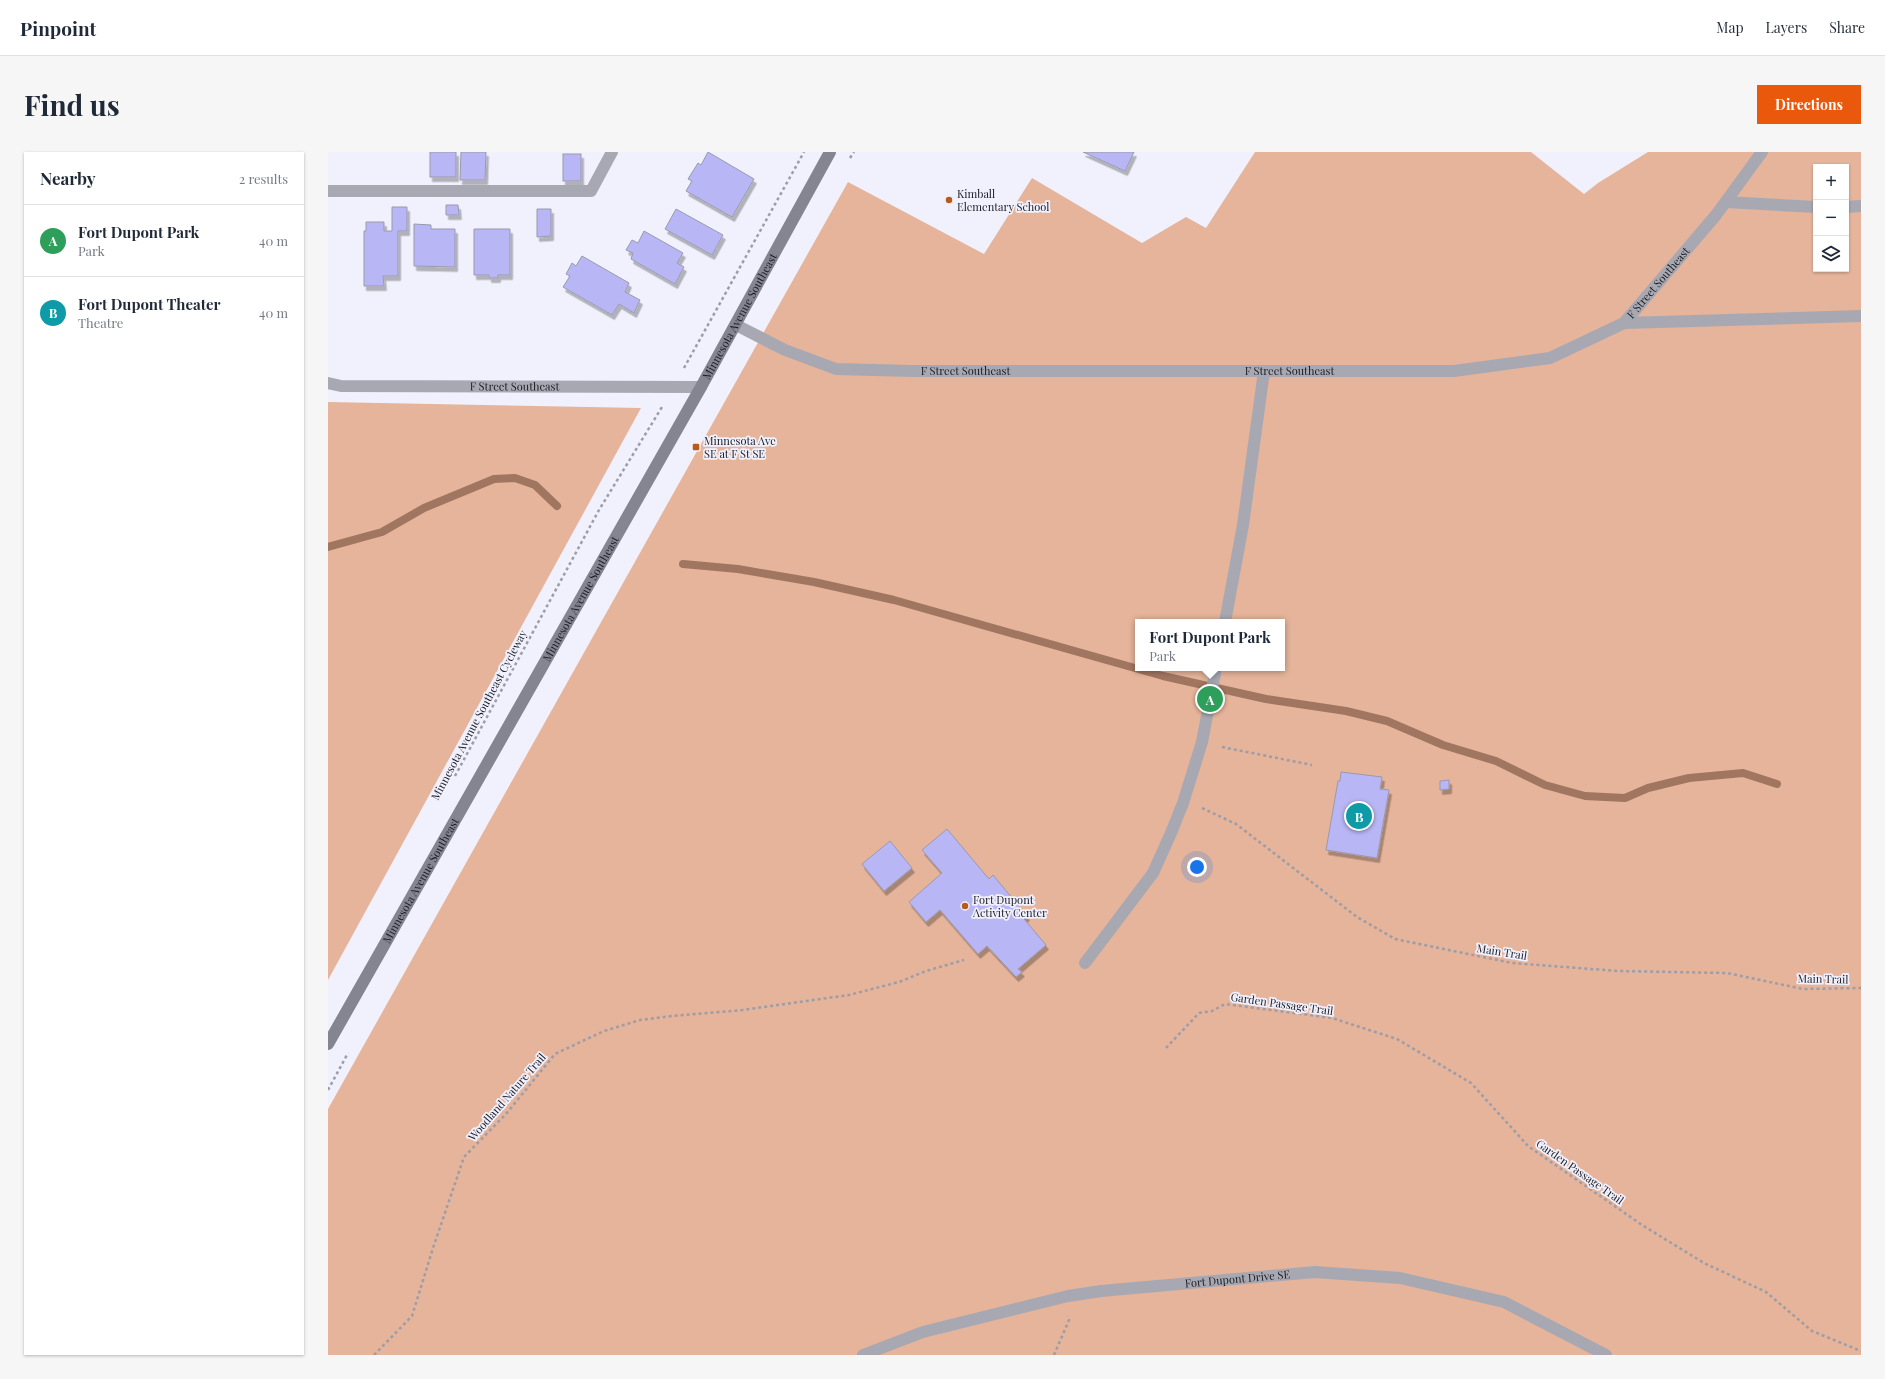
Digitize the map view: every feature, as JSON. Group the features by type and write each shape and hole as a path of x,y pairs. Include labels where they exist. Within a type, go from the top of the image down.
{"main road":[{"name":"Minnesota Avenue Southeast","path":"328,1044 702,387 830,152"}],"street":[{"path":"328,191 591,191 612,152"},
{"name":"F Street Southeast","path":"736,325 785,350 836,369 913,371 1454,371 1550,358 1624,323 1726,202 1762,152"},
{"path":"1726,202 1813,207"},
{"path":"1849,207 1861,206"},
{"path":"1624,323 1861,316"},
{"path":"1226,619 1243,525 1264,371"},
{"name":"F Street Southeast","path":"328,383 341,386 702,387"},
{"path":"1085,963 1153,873 1183,803 1202,742 1215,671"},
{"name":"Fort Dupont Drive SE","path":"863,1355 923,1332 1068,1296 1101,1291 1315,1272 1400,1278 1504,1302 1606,1355"}],"path":[{"path":"700,340 804,152"},
{"name":"Minnesota Avenue Southeast Cycleway","path":"453,778 599,510 647,433"},
{"path":"1202,742 1312,765"},
{"name":"Main Trail","path":"1183,803 1204,809 1236,824 1357,917 1395,939 1512,963 1618,971 1727,974 1803,989 1861,988"},
{"name":"Woodland Nature Trail","path":"374,1355 412,1316 464,1157 506,1114 555,1054 604,1031 640,1020 742,1010 849,995 899,982 926,971 964,960"},
{"name":"Garden Passage Trail","path":"1166,1048 1199,1013 1212,1011 1225,1004 1332,1018 1397,1039 1471,1083 1528,1146 1642,1225 1704,1263 1766,1292 1812,1331 1861,1351"},
{"path":"1054,1355 1069,1320 1068,1296"}],"shaded area":[{"path":"1255,152 1531,152 1584,194 1598,183 1648,152 1861,152 1861,1355 328,1355 328,1109 848,182 984,254 1032,178 1142,243 1186,217 1206,228"},
{"path":"328,402 641,408 328,980"}],"building":[{"path":"430,152 456,152 456,177 430,177"},
{"path":"461,152 486,152 485,180 460,180"},
{"path":"708,152 754,179 732,217 686,191 692,181 688,179 698,163 701,165"},
{"path":"1083,152 1134,152 1125,171"},
{"path":"563,154 581,154 581,181 563,181"},
{"path":"446,205 458,205 459,215 446,215"},
{"path":"392,207 407,207 407,231 398,231 398,276 383,276 384,286 364,286 364,231 366,231 366,222 384,222 384,231 392,231"},
{"path":"537,209 551,209 551,236 537,237"},
{"path":"676,209 723,235 712,255 665,229"},
{"path":"414,224 431,225 431,229 455,229 455,267 414,266"},
{"path":"474,229 510,229 510,275 498,275 498,278 489,278 489,275 474,275"},
{"path":"644,231 683,253 677,263 684,267 675,284 631,259 633,253 626,250 632,240 638,243"},
{"path":"582,256 629,283 625,292 640,300 634,313 619,304 612,315 563,287 570,276 566,274 572,263 576,266"},
{"path":"1341,772 1382,777 1380,789 1389,790 1377,858 1326,850 1338,781 1340,781"},
{"path":"1449,780 1449,789 1440,790 1440,781"},
{"name":"Fort Dupont Activity Center","path":"947,829 989,879 993,875 1027,916 1024,919 1046,945 1018,969 1022,972 1016,977 987,946 978,954 940,910 926,922 909,902 942,873 922,850"},
{"path":"890,841 912,868 884,891 862,864"}],"waterway":[{"path":"328,547 382,532 424,508 494,479 515,478 535,485 557,506"},
{"path":"683,564 738,569 814,582 894,600 1135,668"},
{"path":"1145,671 1266,699 1346,711 1387,721 1443,745 1496,761 1545,785 1585,796 1625,798 1648,788 1689,778 1743,773 1777,784"}],"place":[{"name":"Kimball Elementary School","path":"949,200"},
{"name":"Minnesota Ave SE at F St SE","path":"696,447"},
{"name":"Fort Dupont Park","path":"1210,699"},
{"name":"Fort Dupont Theater","path":"1359,816"},
{"name":"Fort Dupont Activity Center","path":"965,906"}]}
